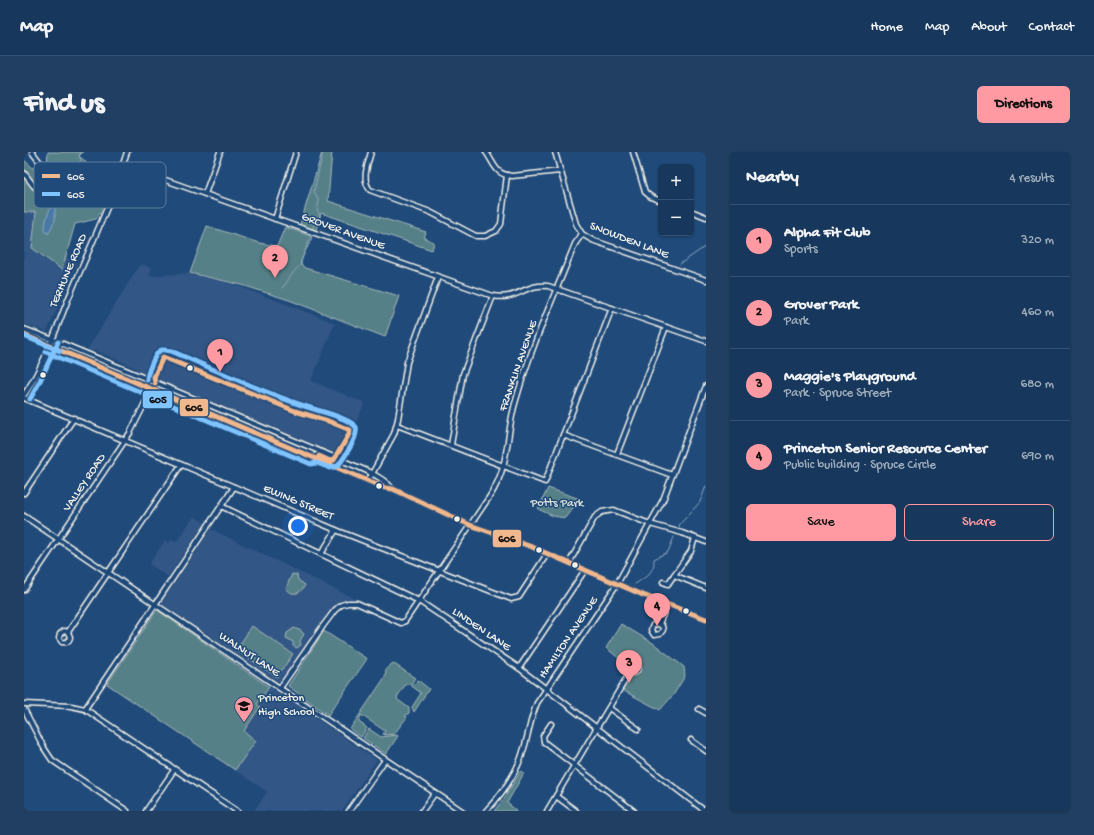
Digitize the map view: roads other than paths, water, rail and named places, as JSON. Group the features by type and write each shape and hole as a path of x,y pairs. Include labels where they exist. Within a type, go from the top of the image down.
{"street":[{"path":"32,152 40,162"},
{"name":"TERHUNE ROAD","path":"123,162 127,152"},
{"path":"205,194 220,152"},
{"path":"275,219 296,152"},
{"path":"371,152 365,176 366,184 370,190 430,212 476,236 492,234 501,224 507,175"},
{"path":"486,152 495,168 507,175 512,176 560,171"},
{"name":"SNOWDEN LANE","path":"555,152 576,224 582,234 592,240 706,280"},
{"path":"633,152 645,192 651,197 658,200"},
{"path":"24,174 34,186"},
{"name":"GROVER AVENUE","path":"166,180 493,296 510,297 537,285 548,286 706,341"},
{"name":"TERHUNE ROAD","path":"24,396 49,346 107,208"},
{"path":"694,212 706,217"},
{"name":"FRANKLIN AVENUE","path":"280,688 331,615 341,605 357,603 401,623 405,621 497,485 507,453 511,421 516,399 575,244 582,234"},
{"path":"368,481 391,441 397,425 407,362 438,277"},
{"path":"451,445 463,374 493,296"},
{"path":"397,425 545,482 612,308"},
{"path":"617,454 666,327"},
{"path":"24,329 52,339 350,464 371,474 388,484 393,489"},
{"path":"24,335 368,481 385,488 393,489 470,525 547,554 617,584 706,619"},
{"name":"VALLEY ROAD","path":"24,590 125,441 139,417 155,383"},
{"name":"HAMILTON AVENUE","path":"486,811 502,792 519,764 526,745 535,708 546,689 617,584 663,500 706,386"},
{"name":"EWING STREET","path":"24,396 180,465 336,530 514,599 519,597 547,554"},
{"path":"24,493 74,418"},
{"path":"563,435 672,475"},
{"path":"294,441 296,449 301,452"},
{"path":"312,457 316,455 330,461 336,458"},
{"path":"350,464 350,473"},
{"path":"68,632 180,465"},
{"path":"85,709 234,487"},
{"name":"LINDEN LANE","path":"221,506 419,600 519,668 705,811"},
{"path":"569,563 595,517 602,512 614,510 650,524 706,542"},
{"name":"WALNUT LANE","path":"24,516 462,811"},
{"path":"321,554 336,530"},
{"path":"663,582 668,584 691,551 696,538"},
{"path":"519,668 585,570"},
{"path":"674,575 706,588"},
{"path":"659,624 667,604"},
{"path":"547,811 598,728 630,672"},
{"path":"24,704 71,706 85,709 236,811"},
{"path":"609,708 638,729"},
{"path":"24,709 44,748 52,760 127,811"},
{"path":"699,709 706,713"},
{"path":"551,724 543,736 544,742 634,811"},
{"path":"691,740 706,751"},
{"path":"350,811 385,760"},
{"path":"146,811 174,770"},
{"path":"422,811 435,793"},
{"path":"556,796 576,811"}],"waterway":[{"path":"80,162 81,160 79,156 81,152"},
{"path":"313,229 313,226 319,221 320,216 317,210 319,202 314,191 323,152"},
{"path":"282,288 295,270 301,265 303,256 312,239 312,235"},
{"path":"680,264 706,246"},
{"path":"678,529 680,524 700,502 706,486"},
{"path":"635,584 649,574 653,567 654,559 668,552 674,537"}],"place":[{"name":"Grover Park","path":"275,278"},
{"name":"Alpha Fit Club","path":"220,372"},
{"name":"Princeton Senior Resource Center","path":"657,626"},
{"name":"Maggie's Playground","path":"629,683"},
{"name":"Princeton High School","path":"244,723"}],"park label":[{"name":"Potts Park","path":"557,504"}]}
